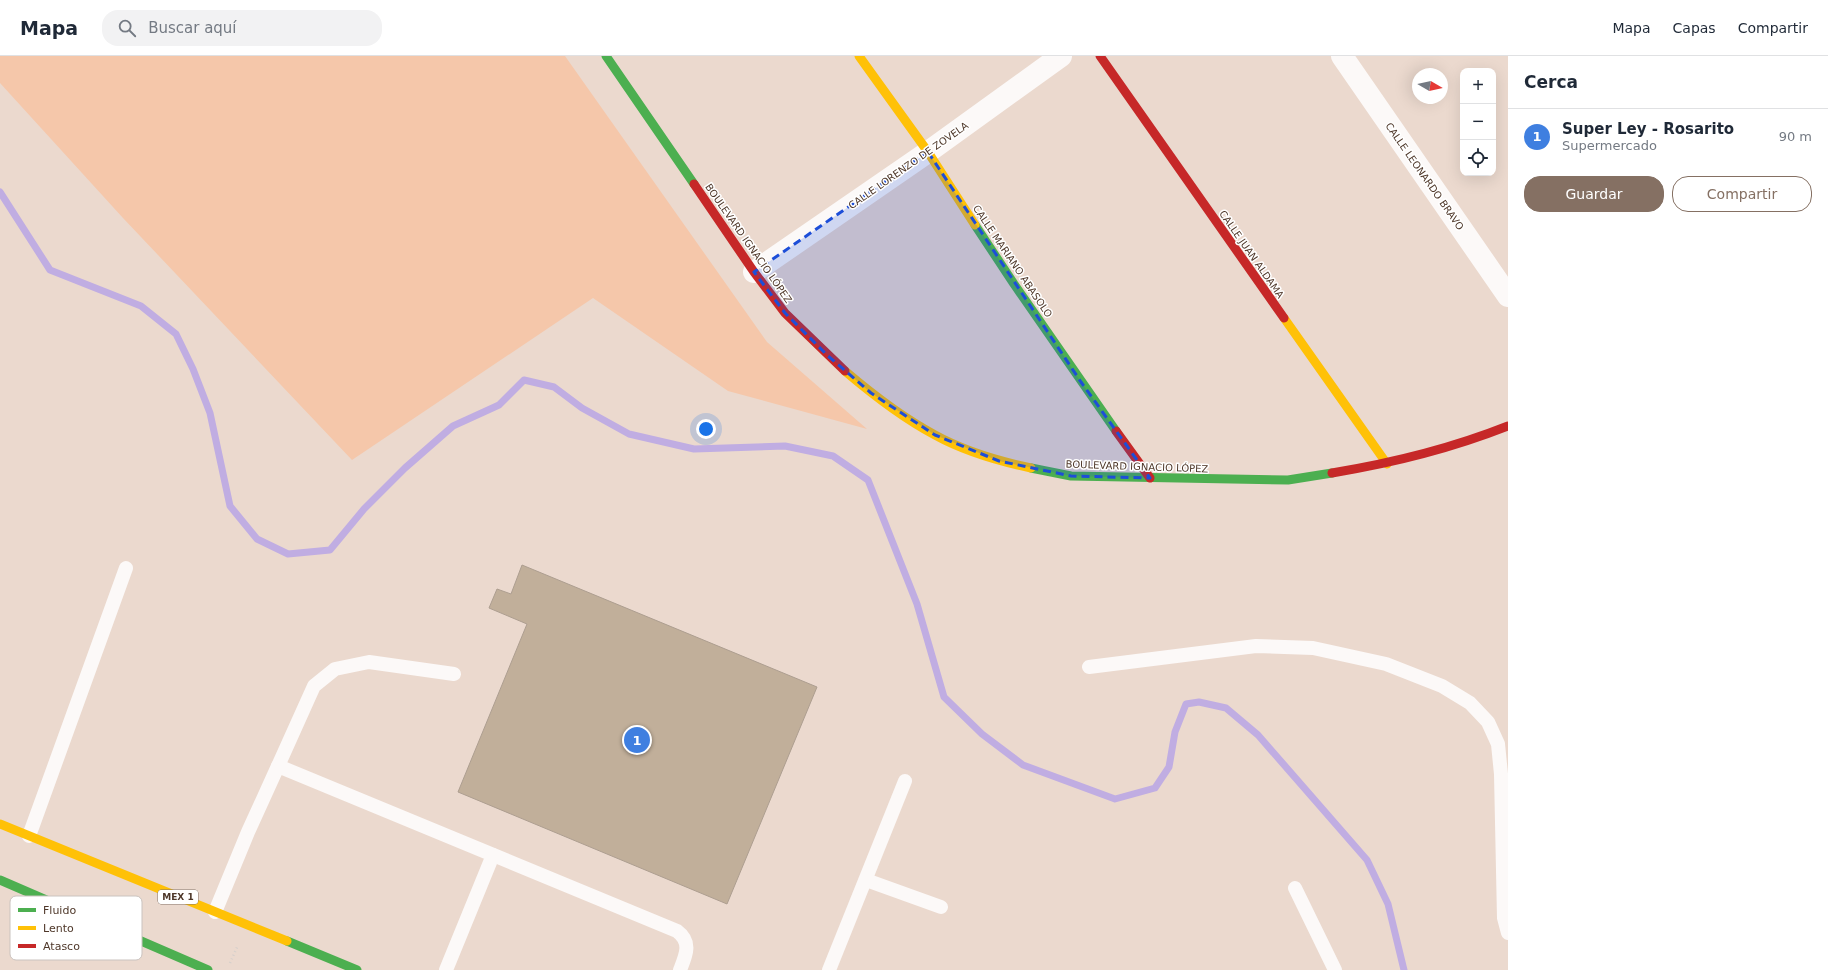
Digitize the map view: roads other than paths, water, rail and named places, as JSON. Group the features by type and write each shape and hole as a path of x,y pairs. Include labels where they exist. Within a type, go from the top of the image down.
{"main road":[{"name":"BOULEVARD IGNACIO LÓPEZ","path":"606,56 754,272 785,313 828,356 871,393 935,435 1000,461 1071,476 1288,480 1387,464 1473,440 1508,426"},
{"name":"CALLE MARIANO ABASOLO","path":"859,56 928,152 1014,284 1150,478"},
{"name":"CALLE JUAN ALDAMA","path":"1100,56 1387,464"},
{"name":"MEX 1","path":"0,824 357,970"},
{"path":"0,880 37,896"},
{"path":"142,941 208,970"}],"street":[{"name":"CALLE LORENZO DE ZOVELA","path":"754,272 928,152 1061,56"},
{"name":"CALLE LEONARDO BRAVO","path":"1342,56 1508,296"}],"lane":[{"path":"30,836 126,568"},
{"path":"1089,667 1256,646 1312,648 1386,664 1442,686 1470,702 1488,722 1498,744 1501,774 1504,918 1508,933"},
{"path":"215,912 248,832 314,686 335,669 368,662 454,674"},
{"path":"278,766 677,931 686,940 687,947 680,970"},
{"path":"829,970 905,781"},
{"path":"446,970 494,855"},
{"path":"866,880 941,907"},
{"path":"1295,888 1335,970"}],"waterway":[{"path":"0,192 50,270 141,306 176,334 193,369 210,413 230,506 257,539 288,554 330,550 364,509 405,468 453,426 499,405 524,380 554,387 582,408 629,434 694,449 785,446 833,456 868,480 917,604 944,697 982,734 1023,765 1115,799 1155,788 1169,767 1175,732 1186,704 1199,702 1226,708 1258,735 1367,860 1388,904 1404,970"}],"place":[{"name":"Super Ley - Rosarito","path":"637,740"}]}
